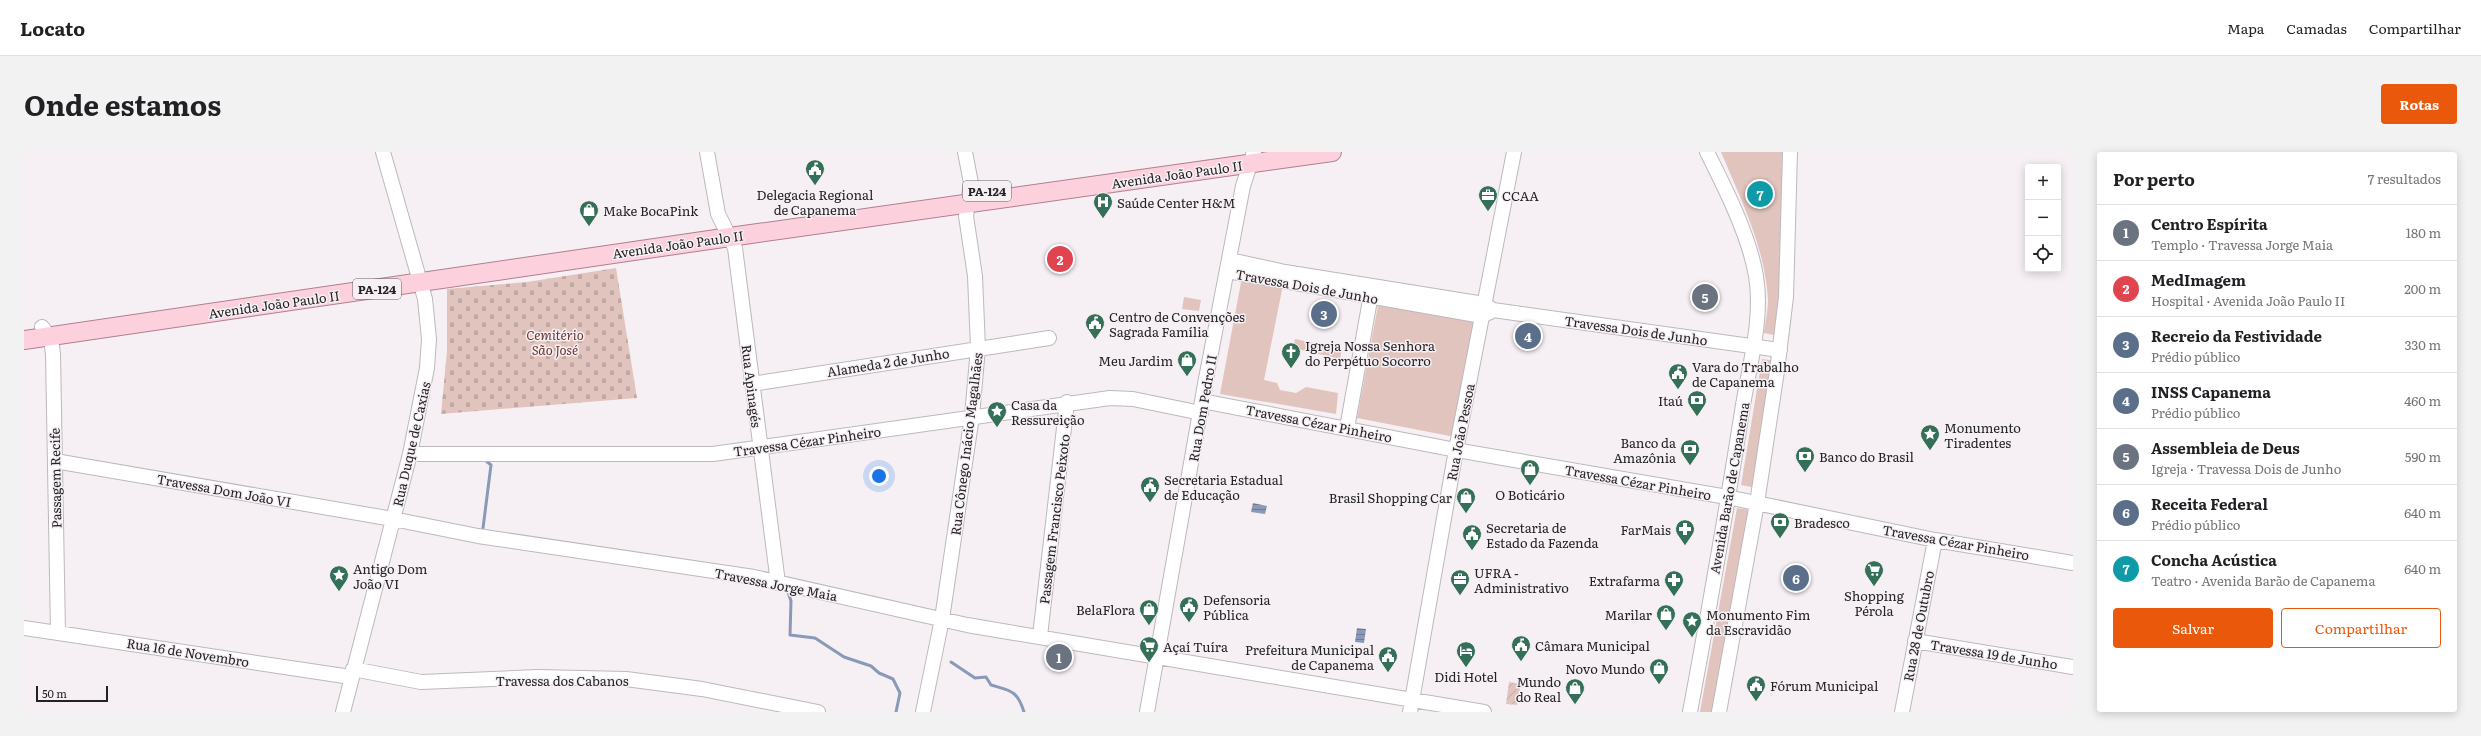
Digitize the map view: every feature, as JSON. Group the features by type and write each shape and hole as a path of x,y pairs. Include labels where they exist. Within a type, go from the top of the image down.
{"main road":[{"name":"Avenida João Paulo II","path":"24,340 46,332 1251,156 1332,152"},
{"name":"Avenida João Paulo II","path":"24,330 46,332"}],"street":[{"name":"Rua Duque de Caxias","path":"343,712 410,454 423,393 428,353 427,320 419,278 383,152"},
{"name":"Rua Apinagés","path":"708,152 718,214 736,255 778,583"},
{"name":"Rua Cônego Inácio Magalhães","path":"923,712 942,619 972,416 978,348 975,276 966,216 970,178 965,152"},
{"name":"Rua João Pessoa","path":"1411,706 1456,450 1486,310 1514,152"},
{"name":"Avenida Barão de Capanema","path":"1690,712 1758,307 1755,270 1730,201 1707,152"},
{"path":"1719,712 1757,503 1780,350 1786,297 1790,152"},
{"name":"Rua Dom Pedro II","path":"1147,712 1201,407 1243,186 1251,156"},
{"name":"Travessa Dois de Junho","path":"1228,266 1371,292 1486,310 1780,350"},
{"path":"1347,428 1371,292"},
{"name":"Passagem Recife","path":"46,332 53,354 58,633"},
{"name":"Alameda 2 de Junho","path":"752,384 1049,338"},
{"name":"Travessa Cézar Pinheiro","path":"410,454 682,456 760,448 1067,402 1126,398 1347,428 1456,450 1727,497 1935,540 2073,563"},
{"name":"Passagem Francisco Peixoto","path":"1040,636 1067,402"},
{"name":"Travessa Dom João VI","path":"55,461 394,519"},
{"name":"Travessa Jorge Maia","path":"394,519 478,536 725,572 942,619 1157,656 1411,706 1484,712"},
{"name":"Rua 28 de Outubro","path":"1902,712 1935,540"},
{"name":"Rua 16 de Novembro","path":"24,628 352,673"},
{"name":"Travessa 19 de Junho","path":"1915,641 2073,667"},
{"name":"Travessa dos Cabanos","path":"352,673 421,682 544,677 626,679 695,688 818,712"}],"green space":[{"path":"1721,152 1790,152 1778,336 1764,333 1768,300 1762,261 1751,224"},
{"name":"Cemitério São José","path":"616,268 637,398 441,414 447,351 447,289 527,282"},
{"path":"1242,277 1283,285 1264,380 1277,383 1280,390 1296,393 1306,387 1338,393 1336,414 1220,394"},
{"path":"1184,297 1201,300 1199,311 1182,309"},
{"path":"1379,300 1478,317 1455,437 1357,418"},
{"path":"1295,339 1342,349 1340,359 1293,348"},
{"path":"1762,359 1776,361 1756,488 1741,485"},
{"path":"1737,508 1750,510 1716,712 1700,712"},
{"path":"1509,682 1521,684 1517,705 1506,704"}],"water":[{"path":"1253,503 1267,506 1265,514 1251,512"},
{"path":"1357,628 1366,629 1364,643 1355,642"}],"waterway":[{"path":"483,528 491,465 485,460"},
{"path":"788,592 791,601 790,635 815,638 844,657 871,666 879,673 893,679 900,693 896,712"},
{"path":"951,662 975,678 986,677 991,685 1012,692 1019,699 1024,712"}],"place":[{"name":"Delegacia Regional de Capanema","path":"815,186"},
{"name":"Concha Acústica","path":"1760,194"},
{"name":"CCAA","path":"1488,212"},
{"name":"Saúde Center H&M","path":"1103,219"},
{"name":"Make BocaPink","path":"589,227"},
{"name":"MedImagem","path":"1060,259"},
{"name":"Assembleia de Deus","path":"1705,297"},
{"name":"Recreio da Festividade","path":"1324,314"},
{"name":"INSS Capanema","path":"1528,336"},
{"name":"Centro de Convenções Sagrada Família","path":"1095,340"},
{"name":"Igreja Nossa Senhora do Perpétuo Socorro","path":"1291,369"},
{"name":"Meu Jardim","path":"1187,377"},
{"name":"Vara do Trabalho de Capanema","path":"1678,390"},
{"name":"Itaú","path":"1697,417"},
{"name":"Casa da Ressureição","path":"997,428"},
{"name":"Monumento Tiradentes","path":"1930,451"},
{"name":"Banco da Amazônia","path":"1690,466"},
{"name":"Banco do Brasil","path":"1805,473"},
{"name":"O Boticário","path":"1530,486"},
{"name":"Secretaria Estadual de Educação","path":"1150,503"},
{"name":"Brasil Shopping Car","path":"1466,514"},
{"name":"Bradesco","path":"1780,539"},
{"name":"FarMais","path":"1685,546"},
{"name":"Secretaria de Estado da Fazenda","path":"1472,551"},
{"name":"Receita Federal","path":"1796,578"},
{"name":"Shopping Pérola","path":"1874,587"},
{"name":"Antigo Dom João VI","path":"339,592"},
{"name":"UFRA - Administrativo","path":"1460,596"},
{"name":"Extrafarma","path":"1674,597"},
{"name":"Defensoria Pública","path":"1189,623"},
{"name":"BelaFlora","path":"1149,626"},
{"name":"Marilar","path":"1666,631"},
{"name":"Monumento Fim da Escravidão","path":"1692,638"},
{"name":"Centro Espírita","path":"1059,657"},
{"name":"Câmara Municipal","path":"1521,662"},
{"name":"Açaí Tuíra","path":"1149,663"},
{"name":"Didi Hotel","path":"1466,668"},
{"name":"Prefeitura Municipal de Capanema","path":"1388,673"},
{"name":"Novo Mundo","path":"1659,685"},
{"name":"Fórum Municipal","path":"1756,702"},
{"name":"Mundo do Real","path":"1575,705"}]}
